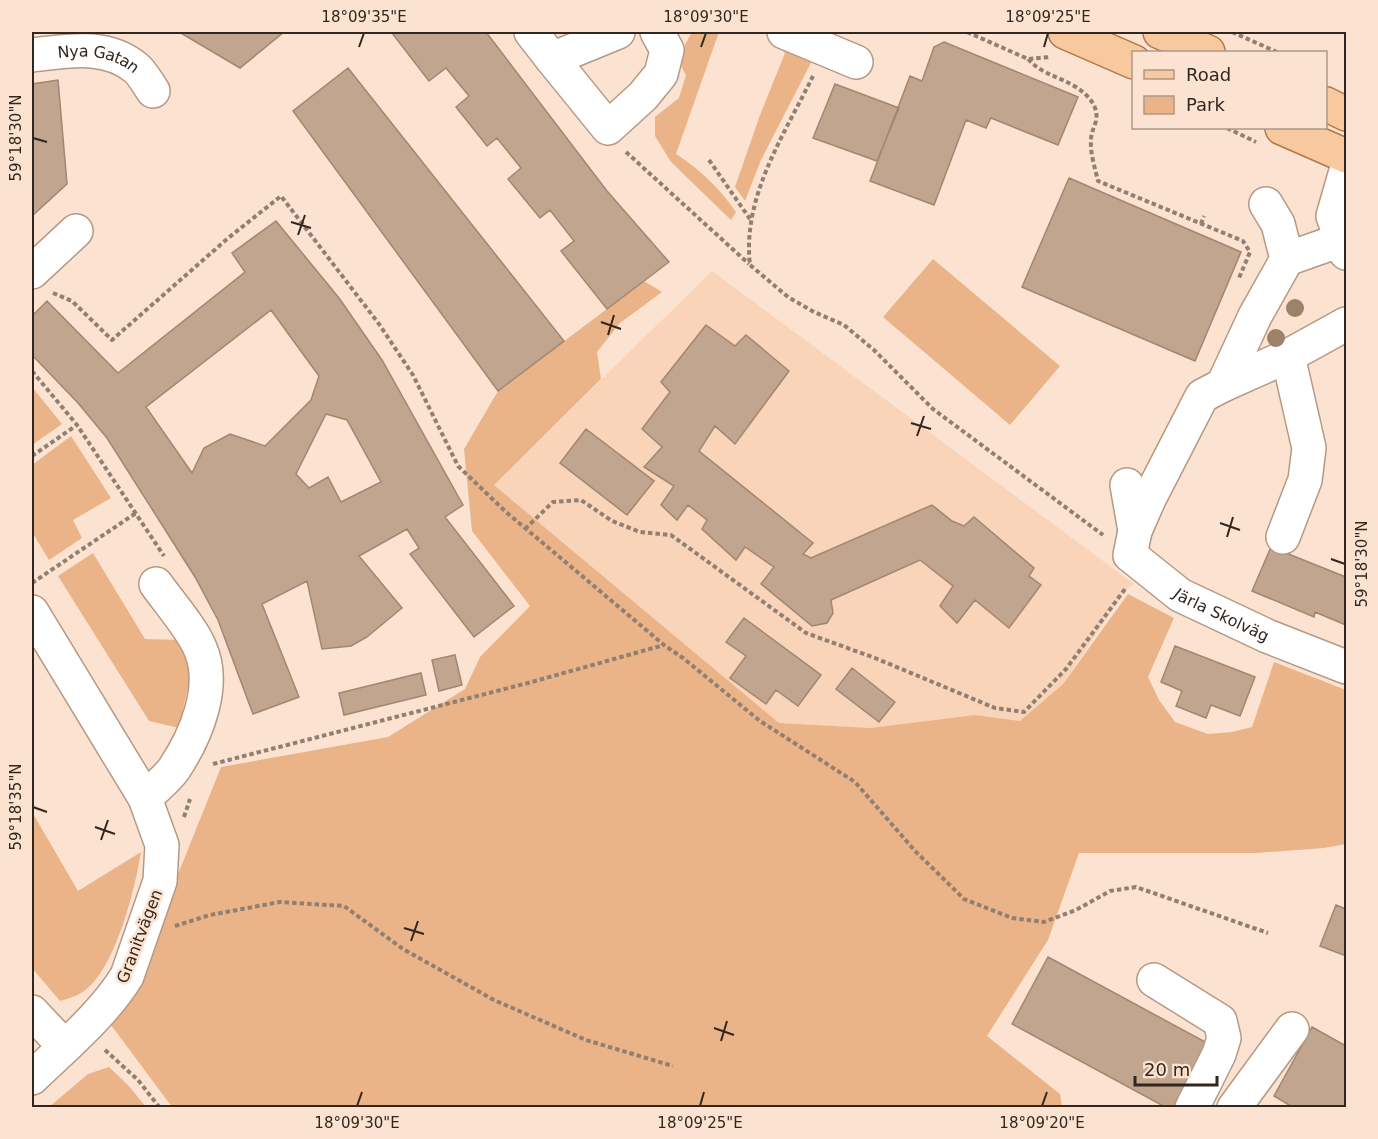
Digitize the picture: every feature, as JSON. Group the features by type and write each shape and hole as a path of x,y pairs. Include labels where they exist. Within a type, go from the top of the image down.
{"main road":[{"path":"1065,32 1132,61"},
{"path":"1160,32 1206,51"},
{"path":"1327,104 1347,114"},
{"path":"1284,129 1347,156"}],"street":[{"path":"531,32 608,129 643,96 661,74 667,50 657,32"},
{"path":"552,59 618,32"},
{"path":"784,32 856,62"},
{"name":"Nya Gatan","path":"32,55 91,49 119,57 138,69 153,91"},
{"path":"1287,259 1344,246 1333,216 1347,171"},
{"path":"1223,385 1255,316 1287,259 1278,224 1266,204"},
{"path":"38,280 76,231"},
{"path":"1132,543 1202,396 1288,356 1347,324"},
{"path":"1283,537 1305,480 1309,448 1288,356"},
{"path":"1127,485 1132,543"},
{"name":"Järla Skolväg","path":"1132,543 1180,595 1267,636 1347,667"},
{"path":"145,798 173,771 188,746 206,690 207,667 200,646 156,584"},
{"name":"Granitvägen","path":"32,612 145,798 162,845 160,881 127,976 119,989 32,1078"},
{"path":"1154,980 1220,1021 1224,1038 1219,1054 1192,1107"},
{"path":"32,1012 64,1046"},
{"path":"1234,1107 1292,1029"}],"path":[{"path":"1231,32 1276,51"},
{"path":"750,265 747,244 750,220 762,180 825,50"},
{"path":"1028,59 1038,70 1081,90 1093,102 1096,120 1091,139 1091,152 1098,181 1243,241 1250,252 1236,284"},
{"path":"525,529 553,502 580,500 612,521 640,532 671,535 806,633 875,658 995,708 1024,712 1066,669 1125,591 1132,543 933,410 874,350 844,325 788,297 628,155 608,129"},
{"path":"709,160 750,220"},
{"path":"38,280 72,301 112,339 227,238 281,196 379,324 413,375 458,465 525,529 664,645 760,721 855,782 916,852 964,899 1012,918 1044,922 1076,910 1110,891 1136,887 1156,892 1268,933"},
{"path":"1201,224 1204,216"},
{"path":"32,371 77,425 32,456"},
{"path":"32,583 136,513"},
{"path":"210,765 528,683 664,645"},
{"path":"141,938 210,915 280,902 344,906 403,949 494,1000 586,1040 673,1066"},
{"path":"103,1048 138,1080 160,1107"}],"shaded area":[{"path":"712,271 1134,584 1125,591 1063,684 1020,721 975,715 870,728 779,723 494,485"}],"green space":[{"path":"692,32 719,32 676,154 701,173 723,195 736,212 731,220 671,162 655,136 655,117 679,98 686,75 677,59"},
{"path":"773,41 814,57 761,160 745,201 735,187 785,53"},
{"path":"933,259 1060,366 1010,425 883,317"},
{"path":"644,281 662,292 620,323 597,352 601,379 494,485 779,723 870,728 975,715 1020,721 1063,684 1128,594 1174,618 1148,677 1159,700 1175,722 1208,734 1252,727 1274,662 1346,690 1346,844 1256,853 1079,853 1048,940 987,1036 1060,1094 1062,1107 172,1107 111,1025 119,1012 162,914 221,767 388,737 465,689 480,657 530,606 472,531 464,449 498,391"},
{"path":"32,387 62,424 32,445"},
{"path":"71,436 111,498 73,520 82,538 49,560 32,532 32,465"},
{"path":"93,553 145,639 181,640 191,673 179,728 149,721 58,576"},
{"path":"32,812 78,891 141,852 123,924 108,960 89,987 75,996 60,1001 32,968"},
{"path":"109,1067 146,1107 49,1107 88,1074"}],"building":[{"path":"179,32 284,32 240,68"},
{"path":"486,32 607,191 669,262 607,309 561,251 574,241 550,210 540,218 508,179 521,168 497,138 487,146 456,107 469,96 446,68 429,81 392,33"},
{"path":"944,42 1078,97 1058,145 991,118 986,128 966,120 934,205 870,181 910,76 922,81 934,47"},
{"path":"348,68 564,341 498,391 293,111"},
{"path":"58,80 67,184 32,216 32,84"},
{"path":"835,84 899,108 877,161 813,138"},
{"path":"1069,178 1241,252 1195,361 1022,287"},
{"path":"276,221 339,298 382,360 463,505 445,517 514,606 474,637 410,554 419,548 407,529 359,556 402,608 367,637 351,646 322,649 307,581 262,604 299,697 253,714 218,620 195,577 107,438 78,403 32,355 32,316 47,301 118,373 245,272 232,253","holes":["271,310 319,376 311,400 265,446 230,434 204,448 192,473 146,407","326,414 347,420 381,482 341,502 328,477 309,488 296,474"]},
{"path":"706,325 735,346 746,335 789,371 735,444 715,426 699,451 813,543 803,554 811,558 932,505 952,521 964,526 974,517 1034,568 1029,576 1041,585 1009,628 975,600 957,623 940,606 953,586 920,560 831,600 833,613 827,623 812,626 761,584 774,567 745,547 736,560 702,529 707,520 688,505 677,520 661,505 674,486 644,467 662,447 642,429 670,392 661,382"},
{"path":"586,429 654,481 627,515 560,463"},
{"path":"1271,547 1346,577 1346,625 1315,612 1314,617 1252,591"},
{"path":"744,618 821,675 798,706 776,690 766,704 730,678 746,656 726,642"},
{"path":"1175,646 1255,677 1240,716 1211,705 1206,718 1176,706 1182,691 1161,682"},
{"path":"455,655 462,685 439,691 432,660"},
{"path":"852,668 895,702 879,722 836,689"},
{"path":"421,673 426,695 344,715 339,693"},
{"path":"1336,905 1346,909 1346,956 1320,946"},
{"path":"1048,957 1209,1044 1175,1108 1167,1108 1012,1024"},
{"path":"1312,1027 1346,1046 1346,1108 1294,1108 1274,1096"}]}
